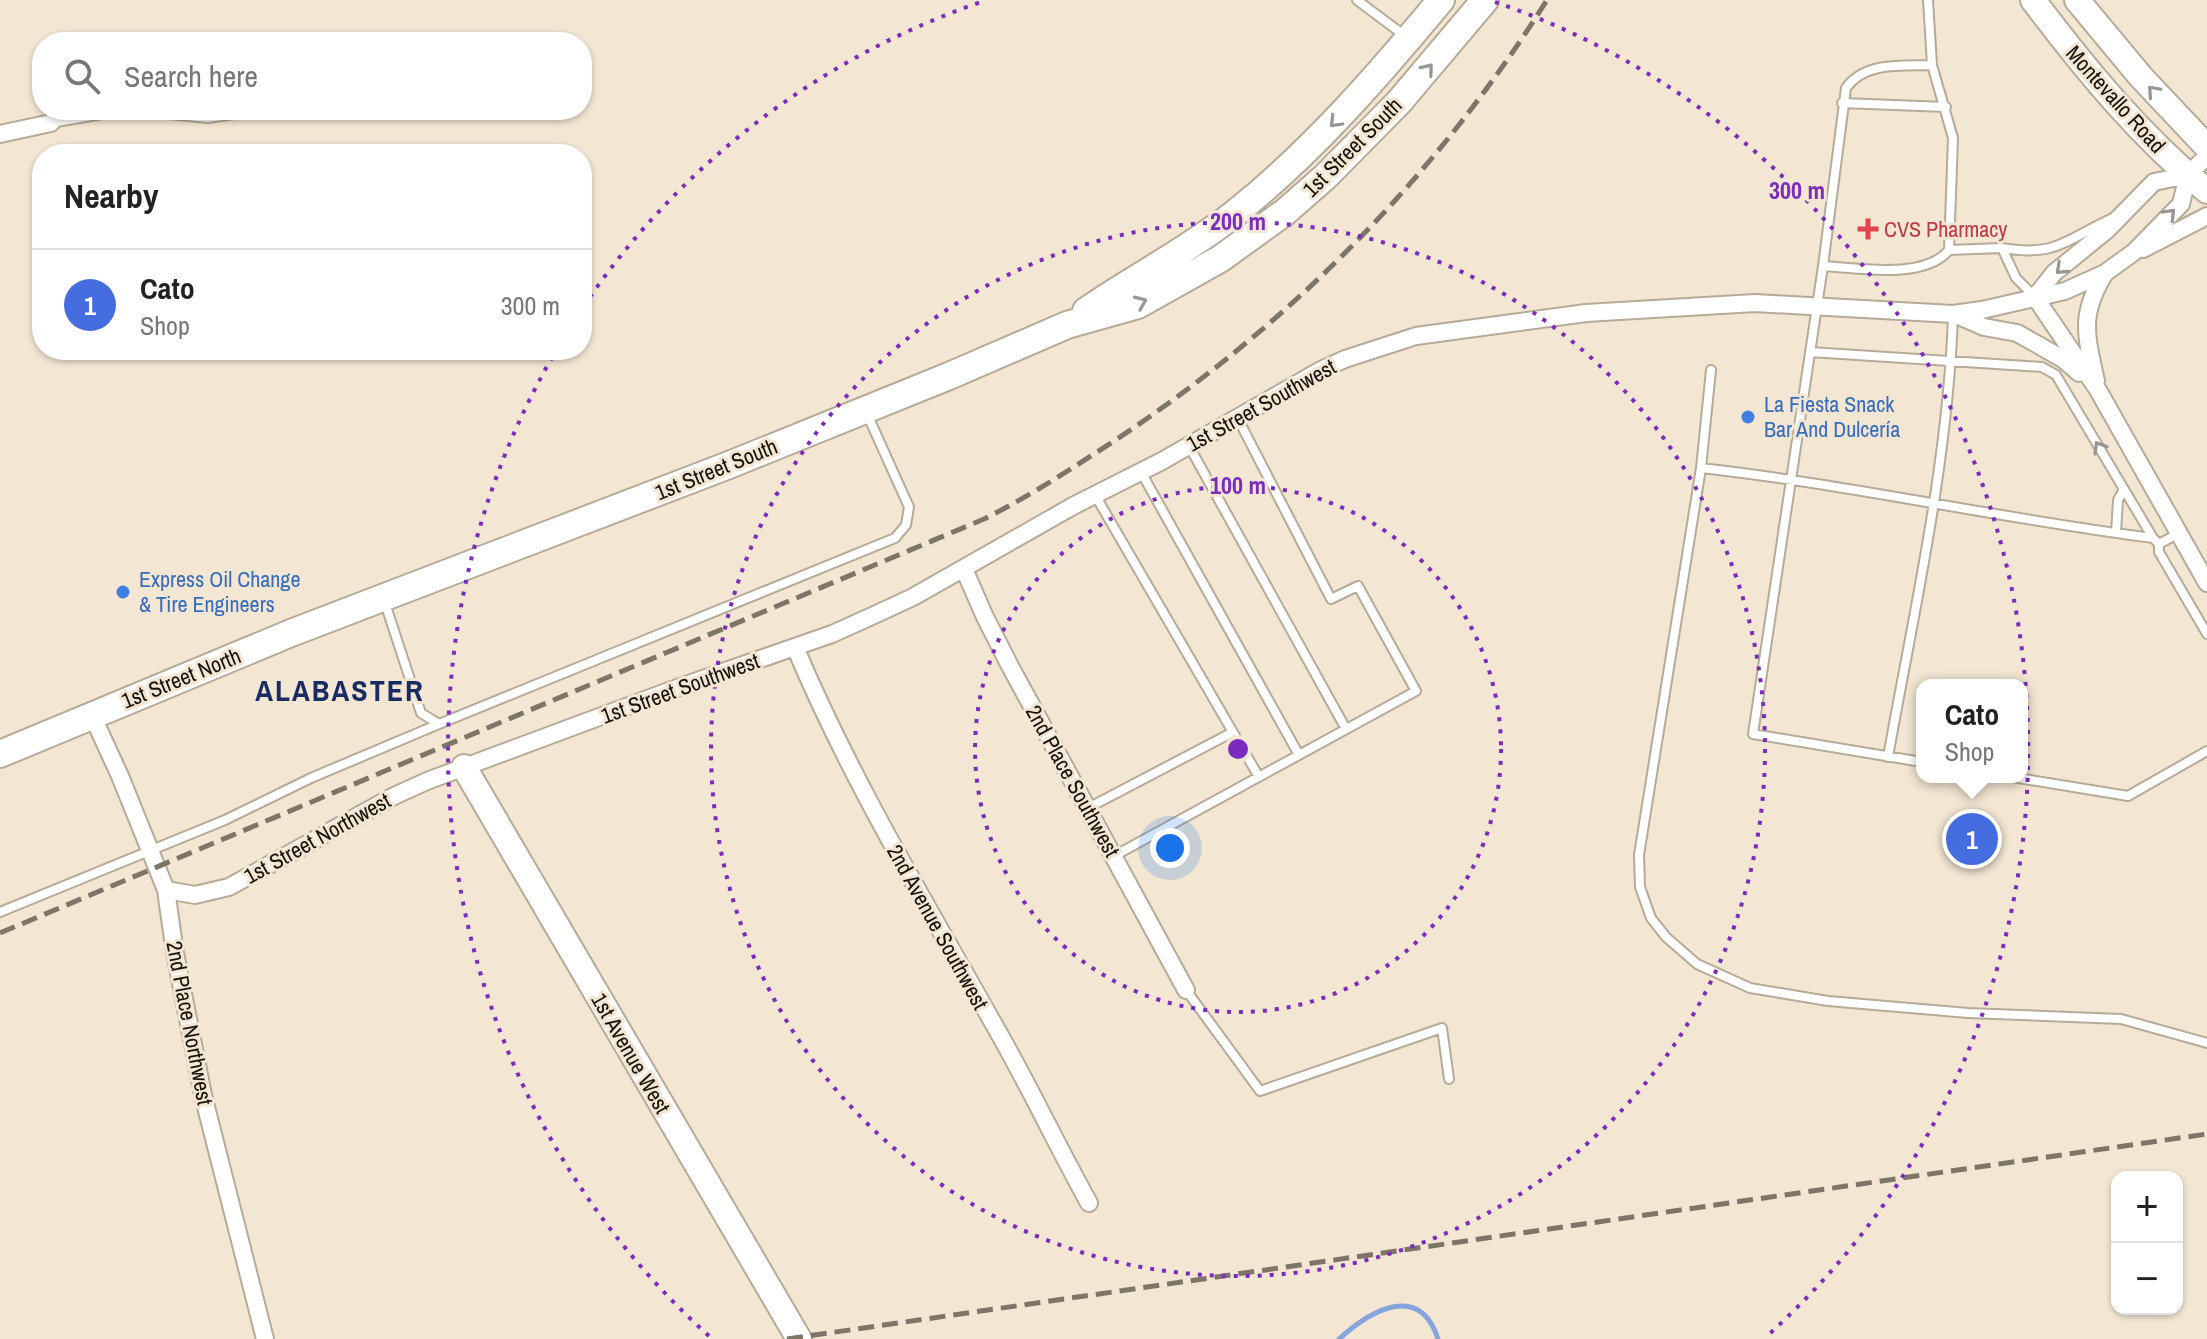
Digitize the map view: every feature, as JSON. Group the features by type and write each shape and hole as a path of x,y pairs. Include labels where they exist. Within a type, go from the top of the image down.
{"main road":[{"name":"1st Street South","path":"1067,325 1236,213 1311,147 1441,0"},
{"name":"1st Street South","path":"373,602 729,465 1067,325 1138,305 1188,279 1275,220 1325,177 1399,102 1485,0"},
{"path":"1207,234 1220,259"},
{"name":"1st Street North","path":"0,754 373,602"}],"street":[{"name":"Montevallo Road","path":"2033,0 2071,50 2141,130 2207,191"},
{"name":"Montevallo Road","path":"2077,0 2141,77 2207,147"},
{"path":"0,134 51,123"},
{"path":"2134,252 2181,204 2188,175 2207,156"},
{"path":"2188,175 2154,182 2126,211 2054,273 2035,297 2098,390 2207,583"},
{"path":"2134,252 2207,216"},
{"name":"1st Street Southwest","path":"464,767 872,616 1189,446 1321,370 1416,336 1614,311 1755,303 1953,314 2065,291 2105,273 2134,252"},
{"path":"2098,390 2087,332 2087,307 2105,273"},
{"path":"1953,314 1984,327 2017,333 2031,340 2063,359 2098,390"},
{"name":"2nd Place Southwest","path":"964,569 985,617 1186,990"},
{"name":"2nd Avenue Southwest","path":"795,647 819,705 867,800 1005,1045 1089,1203"},
{"name":"2nd Place Northwest","path":"92,715 166,890 203,1095 265,1339"},
{"name":"1st Street Northwest","path":"166,890 195,895 229,887 394,796 464,767"},
{"name":"1st Avenue West","path":"464,767 799,1339"}],"lane":[{"path":"1357,0 1409,39"},
{"path":"1928,0 1932,65 1953,138 1949,250"},
{"path":"1916,761 1753,734 1823,266 1842,103 1849,83 1870,69 1932,65"},
{"path":"1842,103 1946,107"},
{"path":"51,123 69,120"},
{"path":"1823,266 1917,268 1933,263 1949,250 2051,250 2126,211"},
{"path":"2002,248 2016,278 2035,297"},
{"path":"1888,757 1934,503 1952,360 1953,314"},
{"path":"1810,352 2042,367 2056,375 2156,541 2159,552 2207,634"},
{"path":"1711,370 1701,468 1639,855 1640,887 1651,918 1666,937 1697,964 1750,988 1828,1001 1968,1013 2121,1019 2207,1043"},
{"path":"0,912 266,802 311,778 439,724 895,538 906,525 909,507 865,409"},
{"path":"1114,856 1416,691 1358,586 1331,599 1237,417"},
{"path":"1189,446 1346,729"},
{"path":"1701,468 1791,478 2156,541 2179,533"},
{"path":"1141,472 1299,755"},
{"path":"2116,533 2118,500 2124,489"},
{"path":"1095,495 1259,777"},
{"path":"373,602 421,713 439,724"},
{"path":"1088,808 1233,732"},
{"path":"2028,780 2128,796 2207,751"},
{"path":"1186,990 1260,1091 1442,1028 1449,1079"}],"waterway":[{"path":"1339,1339 1380,1311 1407,1306 1430,1321 1438,1339"}],"railway":[{"path":"0,933 984,519 1034,492 1114,441 1240,348 1354,244 1457,128 1547,0"},
{"path":"787,1339 2207,1134"}],"place":[{"name":"CVS Pharmacy","path":"1868,229"},
{"name":"La Fiesta Snack Bar And Dulcería","path":"1748,417"},
{"name":"Express Oil Change & Tire Engineers","path":"123,592"},
{"name":"Cato","path":"1972,839"}],"district":[{"name":"ALABASTER","path":"340,691"}]}
